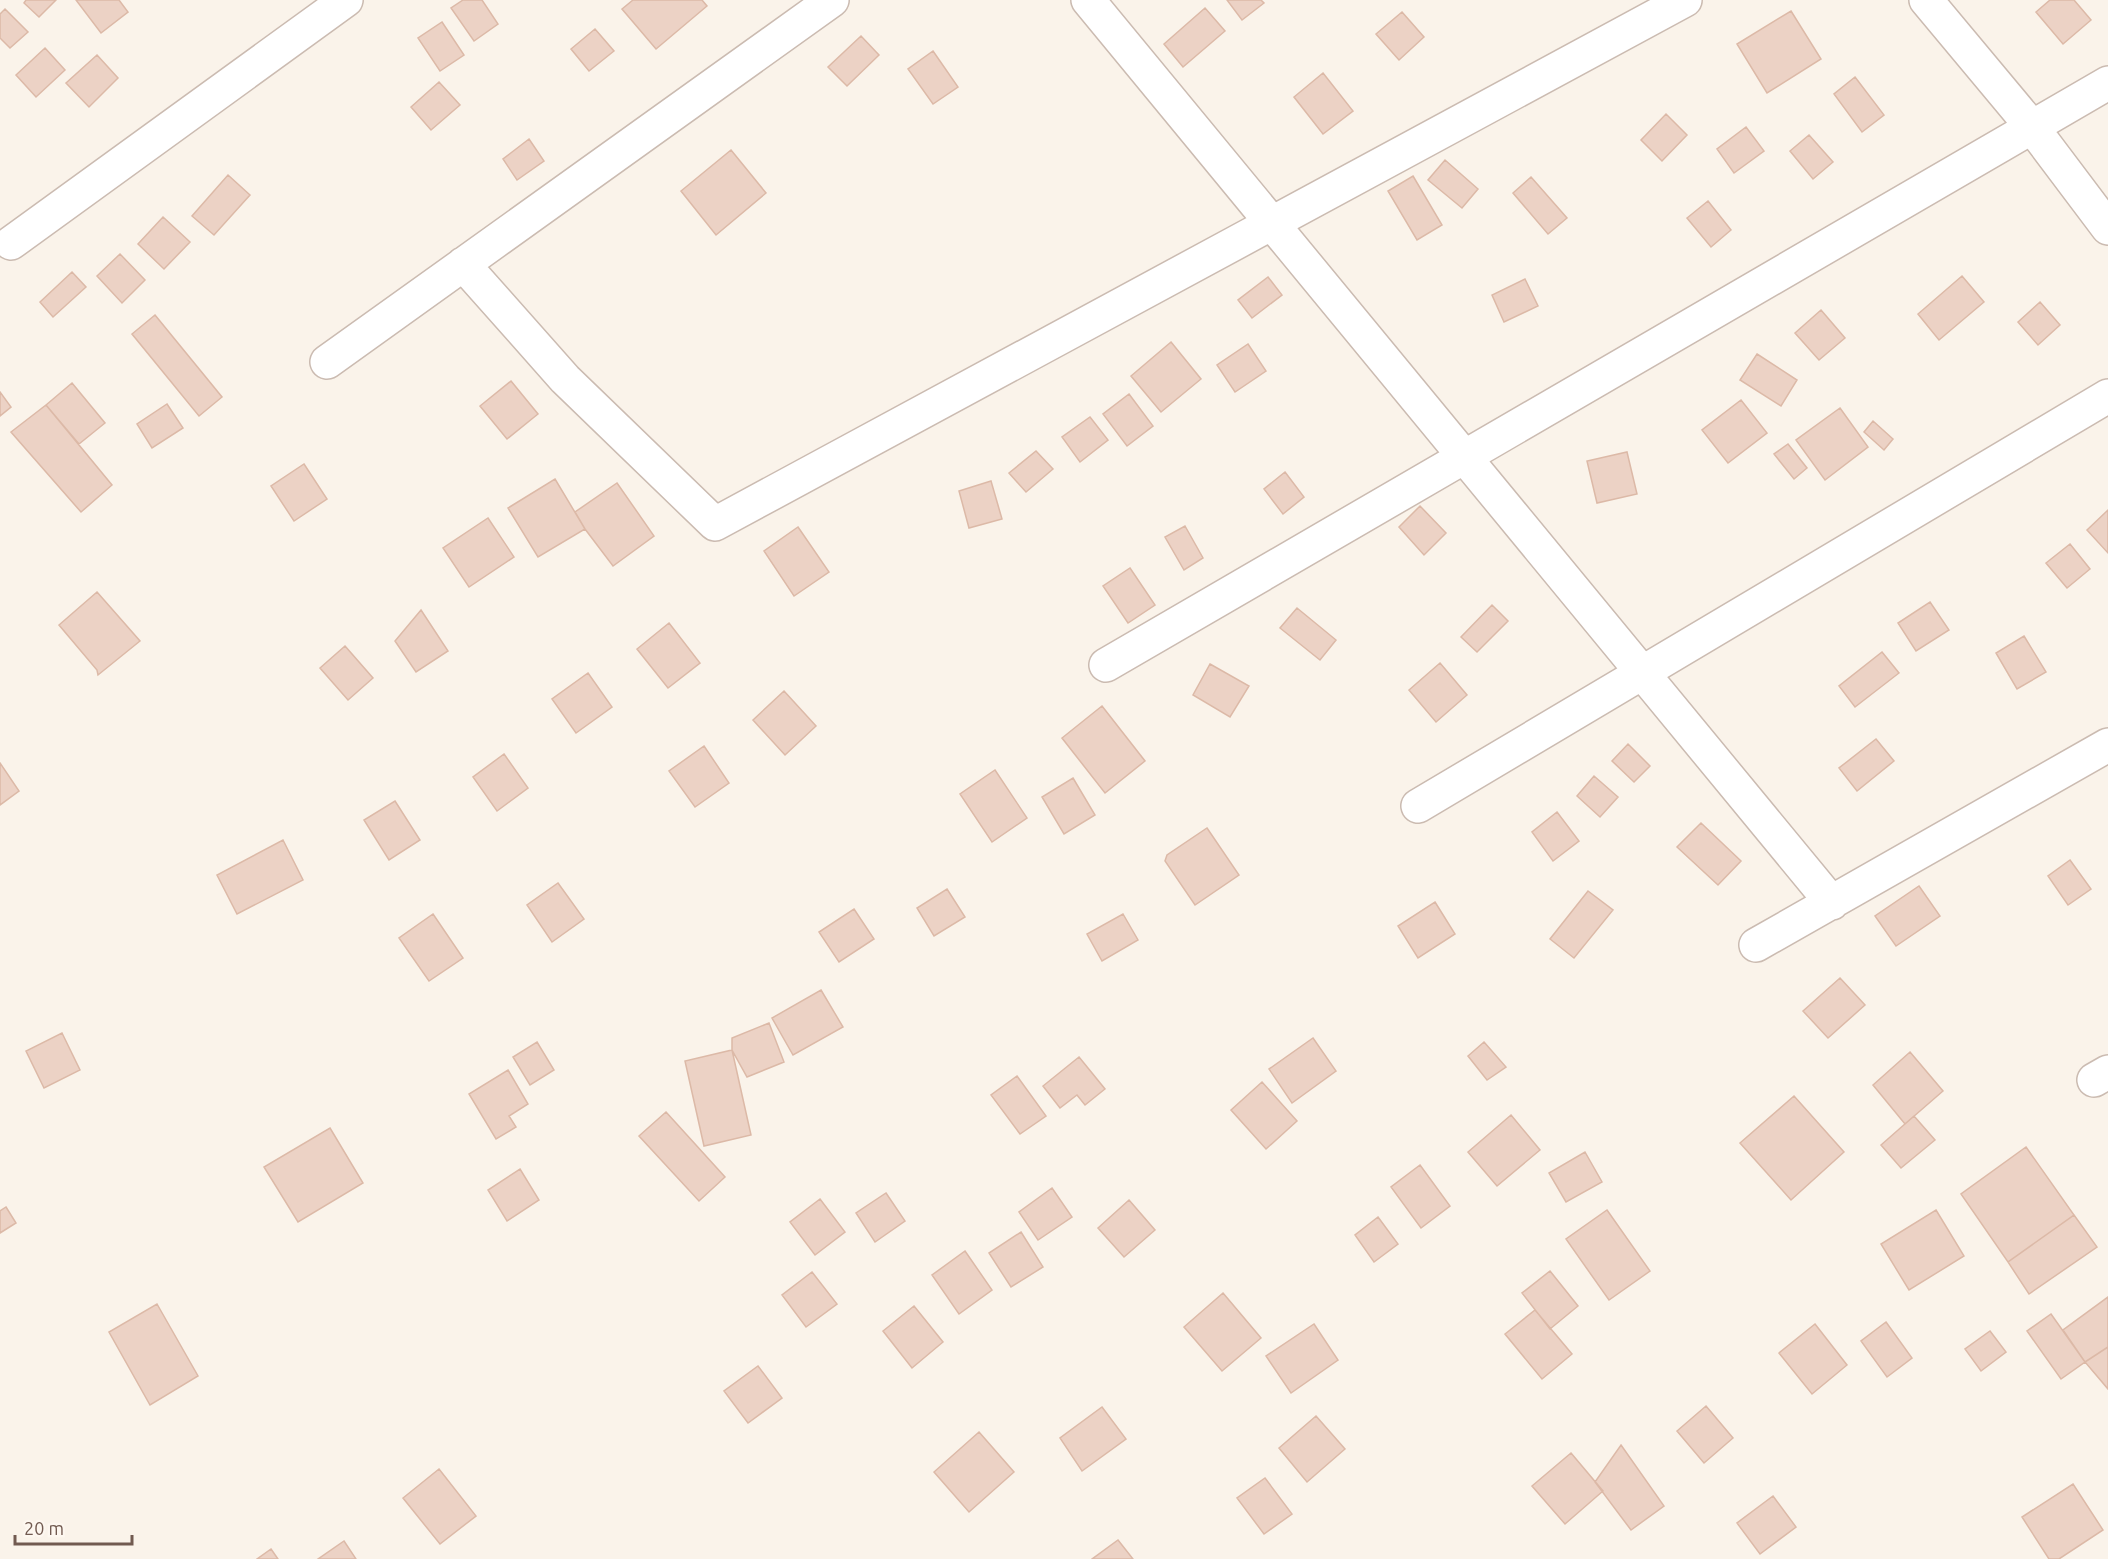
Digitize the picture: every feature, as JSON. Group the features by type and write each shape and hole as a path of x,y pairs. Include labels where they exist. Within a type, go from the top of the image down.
{"street":[{"path":"11,243 346,0"},
{"path":"327,362 832,0"},
{"path":"1089,0 1832,903"},
{"path":"463,264 565,379 715,524 1685,0"},
{"path":"1926,0 2032,127 2108,228"},
{"path":"1106,665 2108,83"},
{"path":"1418,806 2108,396"},
{"path":"1756,945 2108,745"}],"building":[{"path":"26,0 56,0 39,17 24,3"},
{"path":"76,0 119,0 128,12 101,33"},
{"path":"463,0 482,0 498,24 474,41 451,8"},
{"path":"633,0 702,0 707,6 656,49 622,9"},
{"path":"1227,0 1261,0 1264,3 1242,20"},
{"path":"2050,0 2074,0 2091,20 2063,44 2036,12"},
{"path":"1205,8 1225,31 1183,67 1164,44"},
{"path":"5,9 28,32 10,48 0,38 0,14"},
{"path":"1791,11 1821,59 1767,93 1737,44"},
{"path":"1402,12 1424,37 1399,60 1376,34"},
{"path":"442,22 464,55 440,71 418,38"},
{"path":"595,29 614,51 589,71 571,49"},
{"path":"861,36 879,55 847,86 828,67"},
{"path":"45,48 65,70 36,97 16,75"},
{"path":"933,51 958,87 933,104 908,69"},
{"path":"97,55 118,78 89,107 66,83"},
{"path":"1323,73 1353,111 1323,134 1294,97"},
{"path":"1855,77 1884,115 1862,132 1834,94"},
{"path":"439,82 460,105 431,130 411,107"},
{"path":"1666,114 1687,135 1662,161 1641,140"},
{"path":"1746,127 1764,151 1734,173 1717,149"},
{"path":"1809,135 1833,162 1813,179 1790,151"},
{"path":"529,139 544,161 517,180 503,159"},
{"path":"731,150 766,193 716,235 681,191"},
{"path":"1445,160 1478,189 1462,208 1428,180"},
{"path":"228,175 250,195 214,235 192,216"},
{"path":"1413,176 1442,225 1417,240 1388,191"},
{"path":"1531,177 1567,218 1548,234 1513,193"},
{"path":"1708,201 1731,230 1711,247 1687,218"},
{"path":"163,217 190,242 164,269 138,244"},
{"path":"120,254 145,280 122,303 97,276"},
{"path":"72,272 86,287 53,317 40,302"},
{"path":"1962,276 1984,302 1939,340 1918,314"},
{"path":"1268,277 1282,295 1252,318 1238,300"},
{"path":"1525,279 1538,306 1504,322 1492,295"},
{"path":"2040,302 2060,325 2038,345 2018,322"},
{"path":"1821,310 1845,338 1819,360 1795,333"},
{"path":"155,315 222,397 199,416 132,334"},
{"path":"1171,342 1201,379 1161,412 1131,376"},
{"path":"1248,344 1266,371 1235,392 1217,365"},
{"path":"1757,354 1797,380 1781,406 1740,380"},
{"path":"511,381 538,414 507,439 480,406"},
{"path":"72,383 105,423 79,444 46,405"},
{"path":"0,392 11,407 0,416"},
{"path":"1129,394 1153,426 1127,446 1103,414"},
{"path":"1741,400 1767,433 1728,463 1702,430"},
{"path":"167,404 183,428 152,448 137,424"},
{"path":"46,405 112,485 81,512 11,432"},
{"path":"1840,408 1868,447 1825,480 1796,440"},
{"path":"1090,417 1108,440 1080,462 1062,437"},
{"path":"1873,421 1893,439 1884,450 1864,432"},
{"path":"1788,444 1807,468 1794,479 1774,454"},
{"path":"1036,451 1053,469 1026,492 1009,473"},
{"path":"1627,452 1637,494 1597,503 1587,461"},
{"path":"304,464 327,499 294,521 271,486"},
{"path":"1285,472 1304,497 1283,514 1264,489"},
{"path":"555,479 585,529 538,557 508,508"},
{"path":"991,481 1002,519 969,528 959,491"},
{"path":"617,483 654,536 613,566 575,512"},
{"path":"1420,506 1446,533 1424,555 1399,527"},
{"path":"2108,510 2108,553 2087,530"},
{"path":"488,518 514,557 469,587 443,548"},
{"path":"1185,526 1203,558 1184,570 1165,537"},
{"path":"798,527 829,572 794,596 764,551"},
{"path":"2070,544 2090,569 2067,588 2046,563"},
{"path":"1130,568 1155,605 1128,623 1103,586"},
{"path":"97,592 140,641 98,675 97,670 59,625"},
{"path":"1930,602 1949,630 1916,651 1898,623"},
{"path":"1492,605 1508,621 1477,652 1461,637"},
{"path":"1297,608 1336,640 1320,660 1280,628"},
{"path":"421,610 448,651 416,672 395,641"},
{"path":"669,623 700,663 668,688 637,649"},
{"path":"2024,636 2046,672 2017,689 1996,653"},
{"path":"345,646 373,678 348,700 320,668"},
{"path":"1882,652 1899,673 1855,707 1839,686"},
{"path":"1440,663 1467,695 1436,722 1409,690"},
{"path":"1210,664 1249,686 1230,717 1193,695"},
{"path":"588,673 612,707 576,733 552,699"},
{"path":"784,691 816,726 785,755 753,720"},
{"path":"1102,706 1145,761 1105,793 1062,738"},
{"path":"1876,739 1894,761 1857,791 1839,768"},
{"path":"1628,744 1650,766 1634,782 1612,761"},
{"path":"704,746 729,783 695,807 669,771"},
{"path":"504,754 528,788 497,811 473,777"},
{"path":"0,763 19,791 0,805"},
{"path":"995,770 1027,818 992,842 960,794"},
{"path":"1594,776 1618,797 1600,817 1577,796"},
{"path":"1073,778 1095,815 1064,834 1042,797"},
{"path":"395,801 420,840 389,860 364,820"},
{"path":"1557,812 1579,841 1553,861 1532,832"},
{"path":"1701,823 1741,861 1718,885 1677,847"},
{"path":"1207,828 1239,875 1195,905 1165,861 1167,855"},
{"path":"283,840 303,880 237,914 217,875"},
{"path":"2070,860 2091,889 2068,905 2048,876"},
{"path":"558,883 584,919 552,942 527,905"},
{"path":"1919,886 1940,916 1896,946 1875,916"},
{"path":"947,889 965,917 934,936 917,908"},
{"path":"1588,891 1613,910 1574,958 1550,939"},
{"path":"1435,902 1455,934 1418,958 1398,926"},
{"path":"854,909 874,939 839,962 819,932"},
{"path":"433,914 463,958 429,981 399,938"},
{"path":"1123,914 1138,940 1102,961 1087,934"},
{"path":"1840,978 1865,1005 1828,1038 1803,1011"},
{"path":"821,990 843,1027 793,1055 772,1018"},
{"path":"769,1023 784,1062 747,1077 732,1050 732,1038"},
{"path":"62,1033 80,1070 44,1088 26,1051"},
{"path":"1313,1038 1336,1071 1292,1103 1269,1069"},
{"path":"537,1042 554,1070 530,1085 513,1057"},
{"path":"1484,1042 1506,1067 1487,1080 1468,1056"},
{"path":"732,1050 751,1135 704,1146 685,1061"},
{"path":"1910,1052 1943,1091 1905,1124 1873,1085"},
{"path":"1079,1057 1105,1089 1085,1105 1077,1095 1060,1108 1043,1086"},
{"path":"508,1070 528,1104 509,1116 516,1127 496,1139 469,1094"},
{"path":"1017,1076 1046,1116 1020,1134 991,1095"},
{"path":"1262,1082 1297,1121 1266,1149 1231,1110"},
{"path":"1794,1096 1844,1152 1791,1200 1740,1143"},
{"path":"666,1112 725,1177 699,1201 639,1136"},
{"path":"1511,1115 1540,1150 1497,1186 1468,1152"},
{"path":"1914,1116 1935,1140 1901,1168 1881,1145"},
{"path":"330,1128 363,1183 298,1222 264,1167"},
{"path":"2026,1147 2074,1215 2008,1262 1961,1194"},
{"path":"1585,1152 1602,1182 1566,1202 1549,1173"},
{"path":"1420,1165 1450,1206 1421,1228 1391,1187"},
{"path":"520,1169 539,1200 507,1221 488,1190"},
{"path":"1052,1188 1072,1217 1038,1240 1019,1212"},
{"path":"886,1193 905,1221 875,1242 856,1213"},
{"path":"820,1199 845,1232 815,1255 790,1222"},
{"path":"1129,1200 1155,1230 1124,1257 1098,1228"},
{"path":"6,1207 16,1223 0,1233 0,1211"},
{"path":"1607,1210 1650,1271 1609,1300 1566,1239"},
{"path":"1936,1210 1964,1256 1909,1290 1881,1244"},
{"path":"2074,1215 2097,1247 2029,1294 2008,1262"},
{"path":"1378,1217 1398,1244 1374,1262 1355,1235"},
{"path":"1021,1232 1043,1267 1011,1287 989,1253"},
{"path":"965,1251 992,1290 959,1314 932,1275"},
{"path":"1550,1271 1578,1306 1550,1329 1522,1293"},
{"path":"812,1272 837,1304 806,1327 782,1295"},
{"path":"1223,1293 1261,1338 1222,1371 1184,1327"},
{"path":"2108,1297 2108,1347 2085,1362 2063,1330"},
{"path":"157,1304 198,1376 150,1405 109,1332"},
{"path":"914,1306 943,1342 912,1368 883,1331"},
{"path":"1535,1310 1572,1354 1542,1379 1505,1334"},
{"path":"2051,1314 2085,1362 2061,1379 2027,1331"},
{"path":"1886,1322 1912,1358 1887,1377 1861,1341"},
{"path":"1314,1324 1338,1360 1291,1393 1266,1356"},
{"path":"1815,1324 1847,1365 1812,1394 1779,1353"},
{"path":"1990,1331 2006,1352 1981,1371 1965,1349"},
{"path":"2108,1347 2108,1389 2085,1362"},
{"path":"758,1366 782,1398 748,1423 724,1391"},
{"path":"1706,1406 1733,1438 1704,1463 1677,1431"},
{"path":"1102,1407 1126,1439 1082,1471 1060,1438"},
{"path":"1316,1416 1345,1449 1307,1482 1279,1448"},
{"path":"979,1432 1014,1472 969,1512 934,1472"},
{"path":"1621,1445 1664,1506 1631,1530 1595,1482"},
{"path":"1571,1453 1603,1491 1565,1524 1532,1486"},
{"path":"439,1469 476,1516 440,1544 403,1498"},
{"path":"1265,1478 1292,1514 1264,1534 1237,1498"},
{"path":"2073,1484 2103,1530 2059,1559 2049,1559 2022,1517"},
{"path":"1773,1496 1796,1527 1760,1554 1737,1523"},
{"path":"1118,1540 1133,1559 1092,1559"},
{"path":"344,1541 356,1559 318,1559"},
{"path":"271,1549 278,1559 257,1559"}]}
